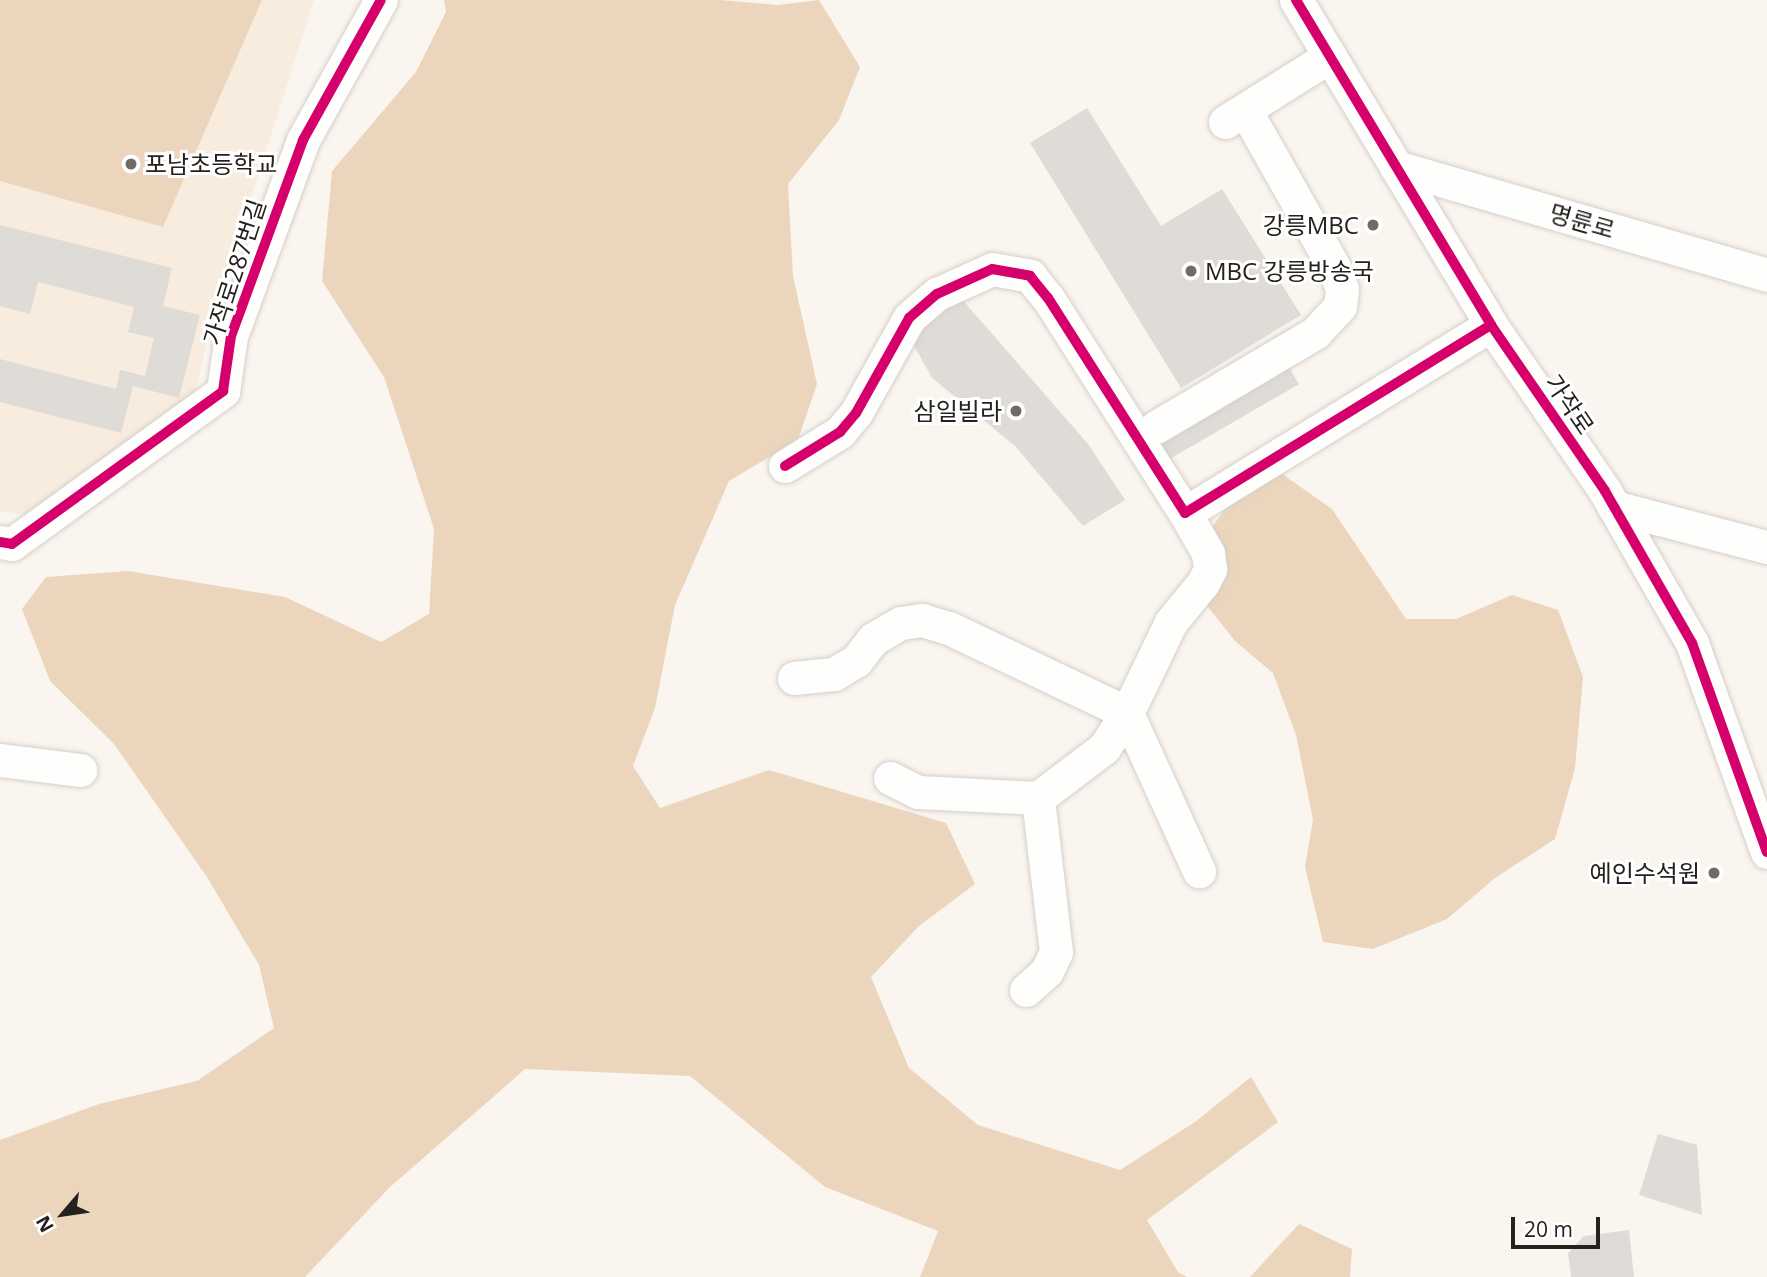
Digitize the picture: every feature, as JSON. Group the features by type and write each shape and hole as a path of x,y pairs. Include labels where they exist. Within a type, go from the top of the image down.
{"street":[{"name":"가작로287번길","path":"0,542 12,544 223,391 231,336 303,139 381,0"},
{"name":"가작로","path":"1296,0 1492,325 1614,507 1692,643 1758,806 1767,852"},
{"path":"1156,427 1315,333 1340,306 1342,289 1334,267 1235,116 1329,56"},
{"name":"명륜로","path":"1396,167 1767,275"},
{"path":"785,466 840,432 856,413 909,318 964,279 992,270 1012,269 1030,276 1048,298 1208,553 1210,569 1203,583 1171,622 1127,713 1104,748 1038,798 918,792 890,778"},
{"path":"1185,513 1492,325"},
{"path":"1614,507 1767,547"},
{"path":"794,678 834,674 856,661 873,639 901,624 922,620 950,628 1127,713 1199,870"},
{"path":"0,761 80,770"},
{"path":"1026,990 1047,971 1056,952 1038,798"}],"shaded area":[{"name":"포남초등학교","path":"0,0 314,0 210,327 194,398 25,515 0,511"},
{"path":"0,0 262,0 163,227 0,181"},
{"path":"444,0 720,0 778,5 819,0 860,67 839,120 788,184 793,276 817,384 798,440 729,481 675,605 655,708 633,766 660,808 769,770 946,823 975,884 919,926 871,977 909,1068 978,1125 1120,1170 1195,1122 1251,1077 1278,1122 1147,1220 1178,1272 1187,1277 920,1277 938,1231 825,1187 690,1076 525,1069 389,1188 305,1277 0,1277 0,1140 99,1104 197,1081 274,1028 259,965 207,877 114,744 50,681 22,609 46,577 128,571 285,597 381,642 429,614 434,529 384,377 322,281 332,171 416,72 446,12"},
{"path":"1278,471 1332,509 1406,619 1456,619 1512,595 1558,610 1583,677 1575,768 1555,839 1495,878 1447,919 1373,949 1323,942 1305,867 1313,820 1296,735 1273,673 1235,641 1189,583 1204,538 1240,489"},
{"path":"1299,1224 1352,1249 1350,1277 1250,1277"}],"building":[{"name":"MBC 강릉방송국","path":"1087,108 1161,226 1222,189 1301,315 1181,388 1030,143"},
{"path":"0,225 172,268 163,306 200,315 179,398 133,386 121,433 0,402 0,359 116,389 120,370 145,376 154,338 128,332 134,307 38,282 30,314 0,306"},
{"name":"삼일빌라","path":"960,297 1088,444 1125,500 1083,526 1015,446 932,378 907,333"},
{"path":"1285,360 1299,384 1163,463 1149,438"},
{"path":"1658,1134 1697,1145 1702,1215 1639,1195"},
{"path":"1629,1230 1634,1277 1571,1277 1568,1253 1584,1236"}],"cycle path":[{"path":"0,542 12,544 223,391 231,336 303,140 381,0"},
{"path":"1296,0 1491,325 1605,491 1692,643 1767,852"},
{"path":"785,466 840,432 856,413 909,318 937,294 992,269 1030,276 1048,298 1185,513 1491,325"}],"place":[{"name":"포남초등학교","path":"131,164"},
{"name":"강릉MBC","path":"1373,225"},
{"name":"MBC 강릉방송국","path":"1191,271"},
{"name":"삼일빌라","path":"1016,411"},
{"name":"예인수석원","path":"1714,873"}]}
